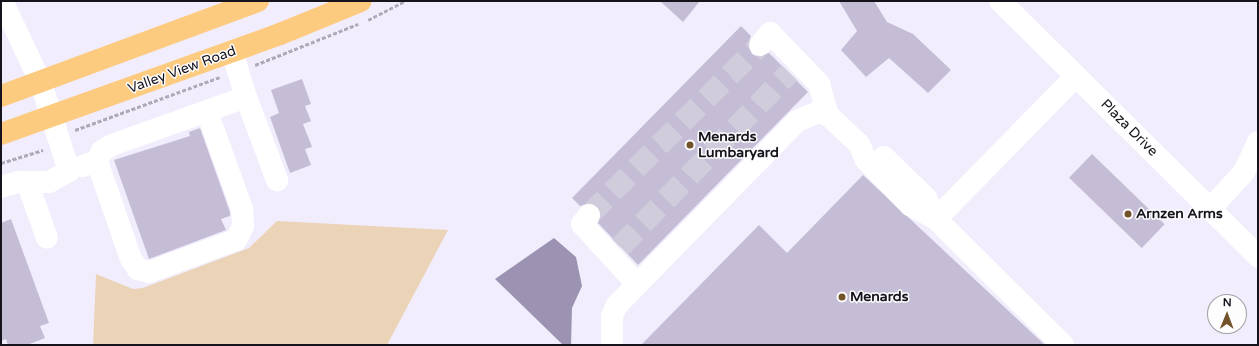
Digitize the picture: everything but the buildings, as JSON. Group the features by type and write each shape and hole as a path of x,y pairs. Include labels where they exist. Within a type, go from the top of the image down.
{"main road":[{"path":"1,96 41,83 258,1"},
{"name":"Valley View Road","path":"1,134 51,117 235,61 361,1"}],"street":[{"path":"2,1 41,83 51,117 61,138 69,171"},
{"name":"Plaza Drive","path":"1000,1 1258,256"},
{"path":"760,44 770,34 795,69 819,84 828,114 860,144 876,150 912,184 926,198 936,219 1063,345"},
{"path":"235,61 246,97 277,180"},
{"path":"936,219 1076,76"},
{"path":"1,187 27,182 49,182 69,171 96,161 102,151 112,145 246,97"},
{"path":"96,161 131,259 138,269 149,272 236,240 243,226 242,209 207,112"},
{"path":"612,345 614,311 637,284 797,121 810,113 828,114"},
{"path":"1210,209 1244,172 1258,142"},
{"path":"27,182 47,238"},
{"path":"589,216 582,224 616,251 637,284"}],"path":[{"path":"1,163 41,152 61,138 235,61 300,49 405,1"}],"shaded area":[{"path":"277,221 448,230 387,345 93,345 96,274 133,289 143,288 249,248"},
{"path":"554,238 576,257 582,286 572,308 571,345 563,345 495,279"}],"tunnel":[{"path":"589,215 760,45"},
{"path":"620,247 789,73"}],"place":[{"name":"Menards Lumbaryard","path":"690,145"},
{"name":"Arnzen Arms","path":"1128,214"},
{"name":"Menards","path":"842,297"}]}
